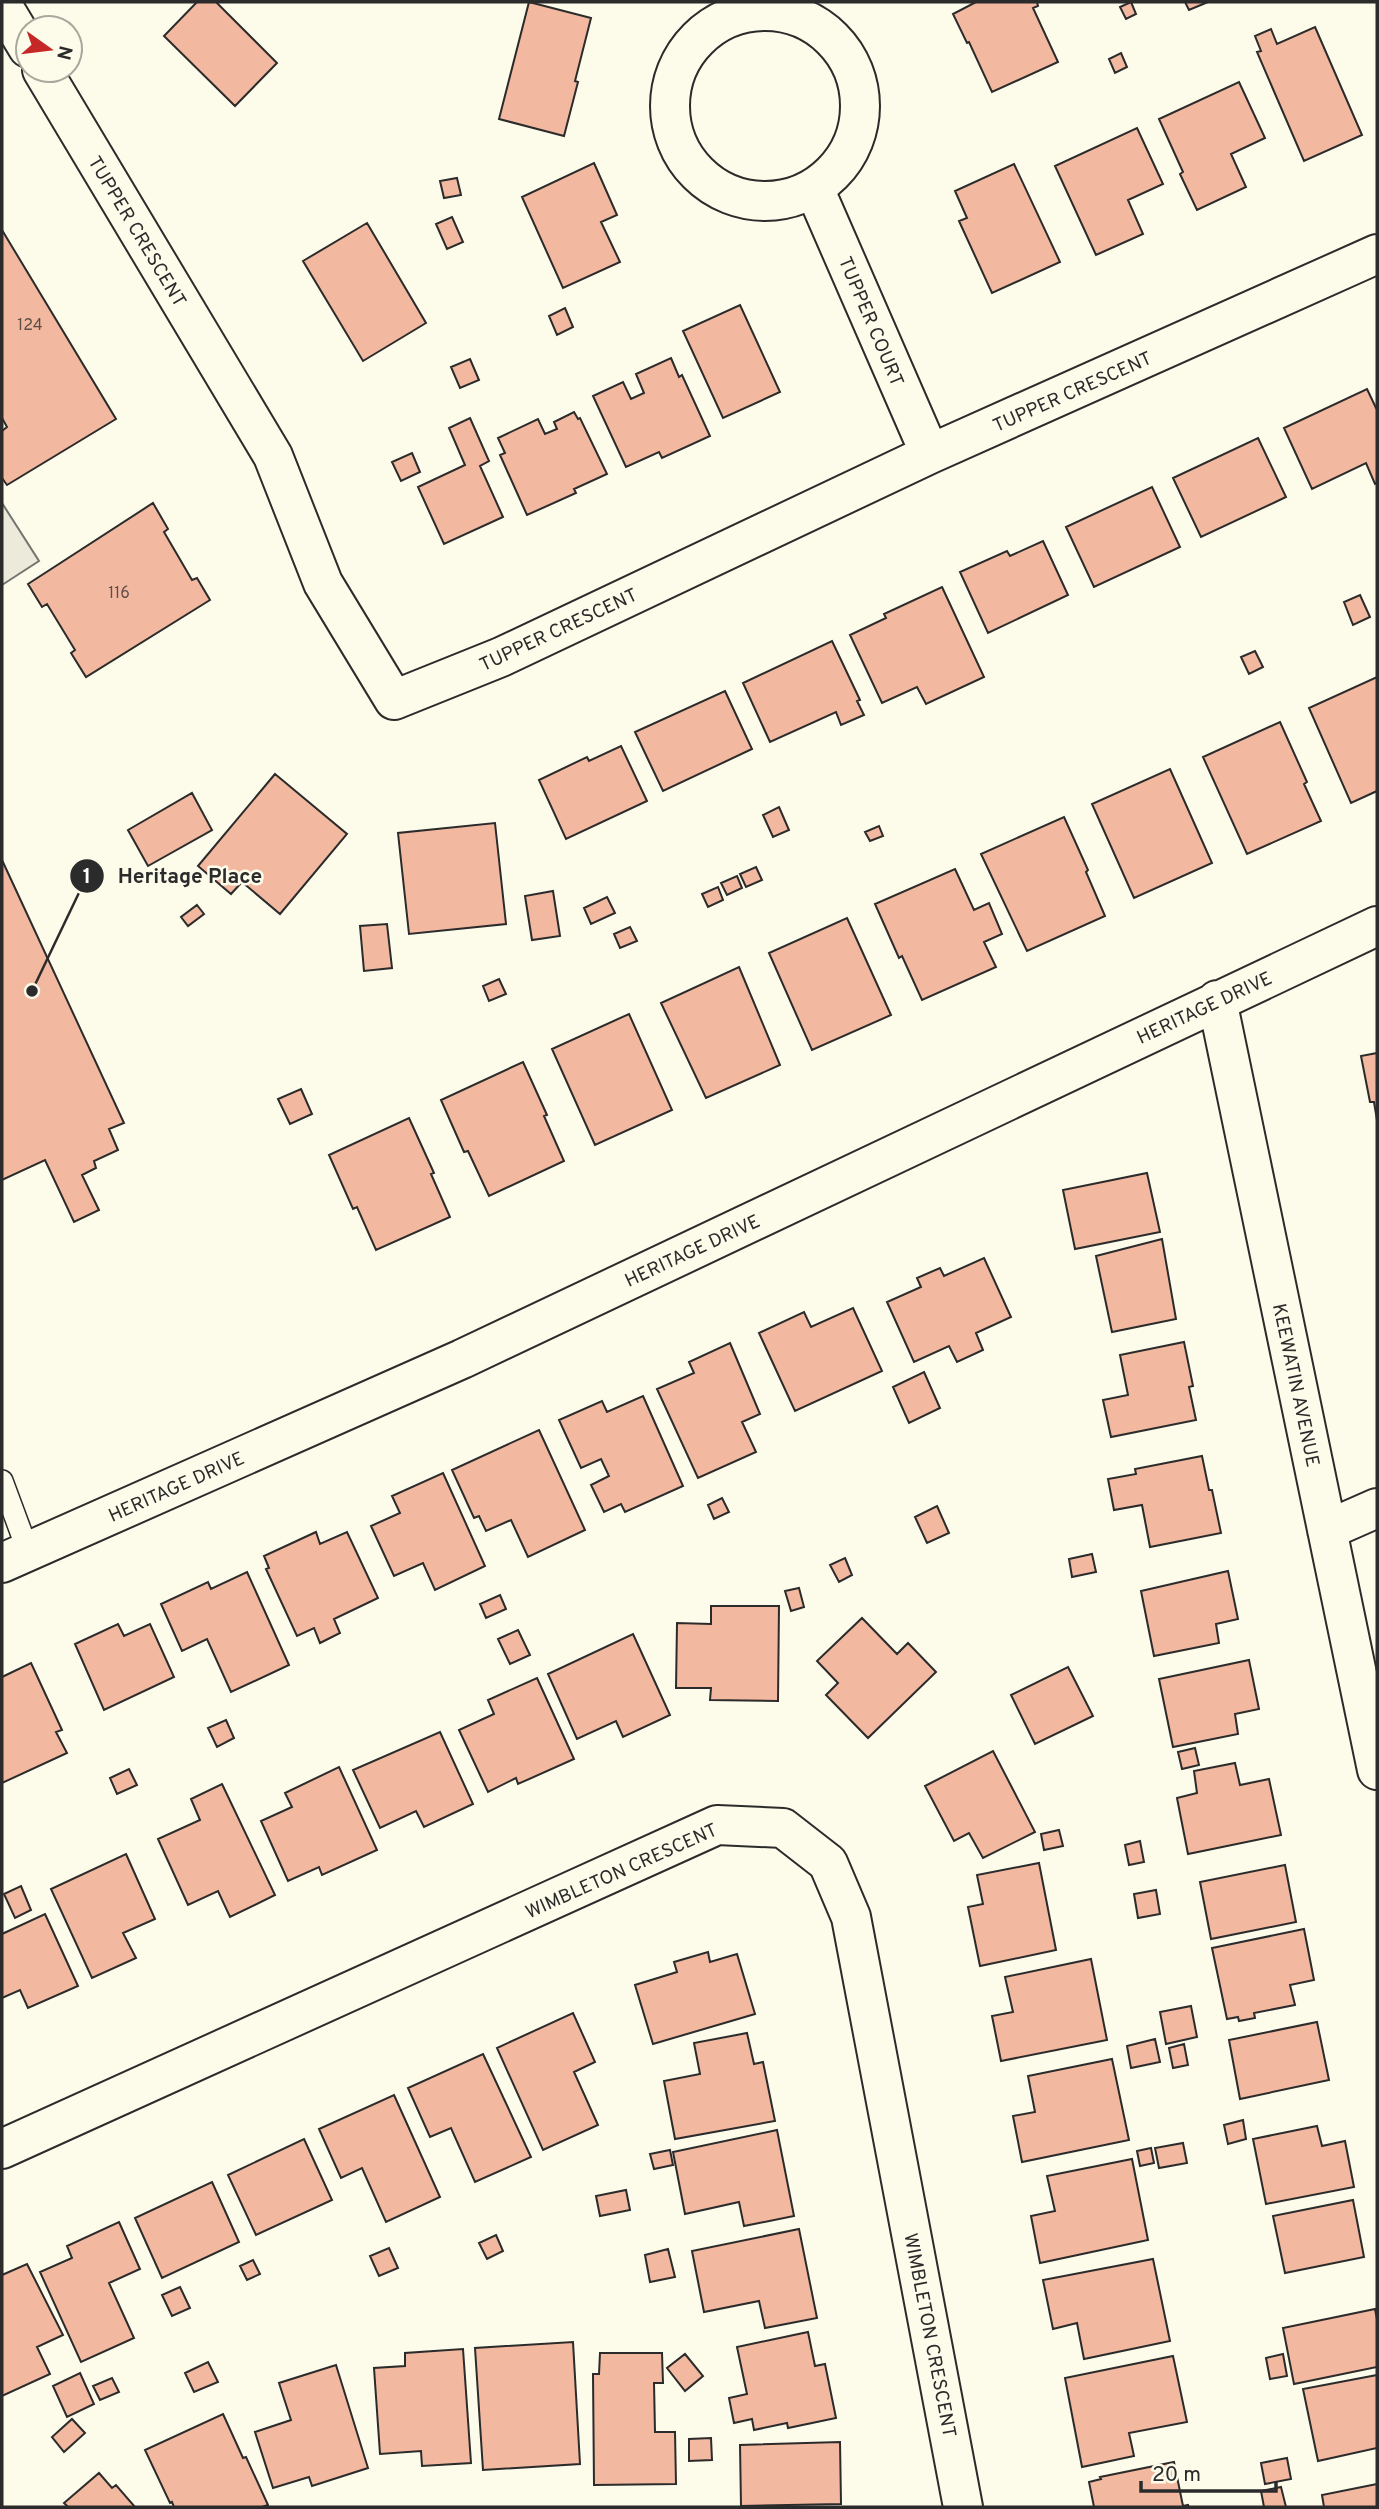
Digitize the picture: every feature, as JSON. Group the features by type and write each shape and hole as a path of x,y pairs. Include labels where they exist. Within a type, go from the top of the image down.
{"street":[{"path":"749,12 782,12 813,23 839,45 857,79 860,113 856,137 840,166 814,188 781,201 748,201 709,184 685,160 670,124 670,91 690,47 726,19 749,12"},
{"name":"TUPPER CRESCENT","path":"50,84 273,456 323,583 394,700 501,657 930,454 1377,254"},
{"name":"TUPPER COURT","path":"814,188 930,454"},
{"name":"HERITAGE DRIVE","path":"15,1557 462,1359 1377,926"},
{"name":"KEEWATIN AVENUE","path":"1217,1000 1377,1770"},
{"path":"1327,1530 1377,1508"},
{"name":"WIMBLETON CRESCENT","path":"2,2149 717,1825 783,1828 828,1863 851,1917 964,2507"}],"lane":[{"path":"2,1481 15,1557"}],"shaded area":[{"path":"2,503 39,561 2,585"}],"building":[{"path":"197,2 216,2 277,63 235,106 164,36"},
{"path":"529,2 591,18 564,136 499,119"},
{"path":"976,2 1037,2 1038,6 1033,8 1058,62 992,92 953,14"},
{"path":"1131,2 1136,14 1126,19 1120,7"},
{"path":"1185,2 1208,2 1189,10"},
{"path":"1315,27 1362,135 1304,161 1257,52 1261,51 1255,36 1271,29 1277,44"},
{"path":"1121,53 1127,67 1115,73 1109,59"},
{"path":"1239,82 1265,138 1231,154 1246,187 1197,210 1159,119"},
{"path":"1137,128 1163,184 1128,200 1143,234 1096,255 1055,166"},
{"path":"594,163 617,215 601,222 620,262 563,288 522,197"},
{"path":"1014,164 1060,262 992,293 959,221 967,218 955,191"},
{"path":"457,178 461,195 444,198 440,181"},
{"path":"452,217 463,242 447,249 436,224"},
{"path":"367,223 426,323 363,361 303,261"},
{"path":"2,230 116,419 7,485 2,478 2,431 7,427 2,418"},
{"path":"740,305 780,392 723,418 683,331"},
{"path":"565,308 573,327 557,335 549,316"},
{"path":"671,358 679,377 682,375 710,436 662,458 659,452 626,467 593,396 623,382 631,399 644,393 636,374"},
{"path":"470,359 479,380 460,388 451,367"},
{"path":"1367,389 1377,410 1377,483 1375,484 1366,463 1312,489 1284,428"},
{"path":"574,412 578,419 580,418 607,474 574,489 576,493 527,515 500,455 505,453 498,438 538,419 545,434 557,429 554,422"},
{"path":"470,418 489,461 480,466 503,517 444,544 418,487 465,465 449,428"},
{"path":"1258,438 1286,497 1201,537 1173,478"},
{"path":"412,453 420,472 401,481 392,462"},
{"path":"1152,487 1180,547 1094,587 1066,527"},
{"path":"153,503 168,529 164,532 192,580 197,578 210,600 86,677 71,653 75,650 47,604 42,607 28,584"},
{"path":"1043,541 1068,595 988,633 960,572 1007,551 1010,556"},
{"path":"942,587 984,677 926,704 917,687 882,703 850,635 886,618 884,614"},
{"path":"1360,595 1370,617 1353,625 1344,602"},
{"path":"832,641 860,700 857,701 864,715 841,725 836,712 770,742 743,683"},
{"path":"1255,651 1263,667 1249,674 1241,657"},
{"path":"1377,677 1377,791 1351,803 1309,708"},
{"path":"725,691 752,749 663,791 635,732"},
{"path":"1280,722 1321,821 1247,854 1203,757"},
{"path":"621,746 647,801 566,839 539,780 587,757 589,761"},
{"path":"1170,769 1212,863 1134,898 1092,804"},
{"path":"275,774 347,834 280,914 242,882 231,894 198,866"},
{"path":"192,793 212,830 148,866 128,830"},
{"path":"779,807 789,830 773,837 763,815"},
{"path":"1064,817 1105,916 1027,951 981,854"},
{"path":"495,823 506,924 409,934 398,833"},
{"path":"879,826 883,836 870,841 865,832"},
{"path":"2,860 124,1123 109,1129 118,1150 94,1161 96,1168 82,1175 99,1210 74,1222 45,1160 2,1180"},
{"path":"756,867 762,880 746,887 740,874"},
{"path":"955,869 974,910 989,903 1002,934 984,942 996,967 922,1000 902,956 899,958 875,904"},
{"path":"737,876 742,888 727,895 721,883"},
{"path":"718,887 723,900 708,907 702,894"},
{"path":"553,891 560,936 532,940 525,896"},
{"path":"607,897 615,913 591,924 584,908"},
{"path":"197,905 204,914 188,926 181,917"},
{"path":"847,918 891,1015 812,1050 769,953"},
{"path":"387,924 392,968 364,971 360,926"},
{"path":"630,927 637,941 620,948 614,934"},
{"path":"739,967 780,1065 706,1098 661,1003"},
{"path":"499,979 506,994 489,1001 483,986"},
{"path":"629,1014 672,1110 595,1145 552,1049"},
{"path":"1377,1053 1377,1120 1374,1102 1370,1102 1361,1056"},
{"path":"523,1062 564,1161 489,1196 468,1151 464,1152 441,1100"},
{"path":"301,1089 312,1114 290,1124 278,1099"},
{"path":"409,1118 450,1217 376,1250 357,1207 353,1209 329,1155"},
{"path":"1147,1173 1160,1232 1075,1249 1063,1190"},
{"path":"1162,1239 1176,1319 1112,1332 1096,1256"},
{"path":"984,1258 1011,1317 976,1333 983,1350 957,1362 949,1346 914,1362 887,1302 921,1287 917,1278 940,1268 944,1276"},
{"path":"853,1308 882,1371 795,1411 759,1333 804,1312 811,1327"},
{"path":"1184,1342 1193,1386 1189,1387 1196,1420 1111,1437 1103,1400 1128,1395 1120,1355"},
{"path":"730,1343 760,1414 742,1422 756,1452 698,1478 657,1389 694,1373 689,1362"},
{"path":"924,1372 940,1408 909,1423 893,1387"},
{"path":"643,1396 683,1486 625,1512 621,1504 604,1512 591,1485 609,1476 601,1459 581,1468 559,1420 602,1401 607,1412"},
{"path":"539,1430 585,1530 528,1557 511,1520 486,1531 479,1516 474,1518 452,1470"},
{"path":"1202,1456 1221,1533 1150,1547 1142,1505 1114,1510 1108,1479 1136,1474 1135,1469"},
{"path":"443,1473 485,1566 435,1590 423,1563 394,1576 371,1526 400,1513 392,1496"},
{"path":"722,1498 729,1512 714,1519 708,1505"},
{"path":"937,1506 949,1533 927,1543 915,1517"},
{"path":"316,1532 320,1544 347,1532 378,1598 334,1619 340,1633 320,1643 314,1628 297,1636 266,1569 269,1568 264,1556"},
{"path":"1092,1554 1096,1572 1072,1577 1069,1559"},
{"path":"845,1558 852,1575 839,1582 830,1565"},
{"path":"1228,1571 1238,1619 1216,1624 1219,1643 1154,1656 1141,1591"},
{"path":"247,1572 289,1665 231,1692 207,1639 182,1651 161,1604 208,1582 211,1589"},
{"path":"799,1588 804,1607 791,1611 785,1591"},
{"path":"500,1595 506,1609 486,1618 480,1604"},
{"path":"711,1606 779,1606 778,1701 710,1700 711,1688 676,1688 677,1623 711,1624"},
{"path":"862,1618 897,1654 908,1643 936,1672 868,1738 826,1695 838,1683 817,1661"},
{"path":"118,1624 124,1636 150,1624 174,1677 104,1710 75,1644"},
{"path":"518,1630 530,1655 510,1664 498,1639"},
{"path":"633,1634 670,1715 623,1737 616,1721 577,1739 548,1674"},
{"path":"1249,1660 1259,1709 1235,1714 1238,1734 1173,1747 1159,1679"},
{"path":"31,1663 62,1730 56,1732 67,1753 2,1783 2,1677"},
{"path":"1068,1667 1093,1716 1035,1744 1011,1695"},
{"path":"537,1678 574,1759 518,1784 516,1778 488,1792 459,1730 494,1714 488,1700"},
{"path":"226,1720 234,1738 217,1747 208,1728"},
{"path":"440,1732 473,1804 424,1827 416,1811 380,1828 353,1770"},
{"path":"1195,1748 1199,1765 1182,1769 1178,1752"},
{"path":"993,1751 1035,1832 983,1858 969,1833 954,1841 925,1786"},
{"path":"1235,1763 1240,1785 1269,1779 1281,1835 1188,1854 1177,1798 1197,1793 1194,1771"},
{"path":"339,1767 377,1850 322,1875 319,1867 288,1881 261,1821 292,1807 285,1793"},
{"path":"129,1769 137,1785 117,1794 110,1778"},
{"path":"222,1784 275,1895 230,1917 218,1891 188,1905 158,1839 200,1820 191,1799"},
{"path":"1059,1830 1063,1846 1044,1850 1041,1834"},
{"path":"1140,1841 1144,1862 1129,1865 1125,1845"},
{"path":"126,1854 155,1919 123,1933 136,1958 92,1978 51,1889"},
{"path":"1039,1863 1056,1950 980,1966 968,1907 983,1904 977,1875"},
{"path":"1285,1865 1296,1922 1211,1939 1200,1882"},
{"path":"21,1886 31,1910 15,1918 4,1894"},
{"path":"1156,1890 1160,1914 1138,1918 1134,1894"},
{"path":"45,1914 78,1986 28,2008 20,1990 2,1998 2,1934"},
{"path":"1304,1929 1314,1980 1290,1985 1295,2005 1254,2013 1255,2018 1239,2021 1238,2017 1227,2019 1212,1948"},
{"path":"708,1952 710,1962 737,1954 755,2014 653,2044 635,1985 677,1972 674,1962"},
{"path":"1091,1959 1107,2040 1001,2061 992,2016 1013,2012 1005,1977"},
{"path":"1191,2006 1197,2037 1166,2044 1160,2012"},
{"path":"573,2013 595,2062 574,2072 598,2125 543,2150 497,2048"},
{"path":"1317,2022 1329,2080 1240,2099 1229,2040"},
{"path":"747,2033 754,2064 763,2062 775,2121 675,2139 664,2081 700,2074 694,2043"},
{"path":"1155,2039 1160,2062 1131,2068 1127,2046"},
{"path":"1184,2044 1188,2065 1173,2068 1169,2048"},
{"path":"483,2054 531,2157 475,2182 451,2128 430,2137 408,2088"},
{"path":"1112,2059 1129,2140 1022,2162 1013,2116 1035,2112 1028,2076"},
{"path":"394,2095 440,2197 386,2222 362,2168 341,2178 319,2129"},
{"path":"1243,2120 1246,2139 1228,2144 1224,2125"},
{"path":"1317,2126 1322,2146 1345,2141 1354,2187 1266,2204 1253,2139"},
{"path":"777,2130 794,2216 744,2226 739,2202 685,2214 673,2152"},
{"path":"304,2139 332,2200 256,2235 228,2175"},
{"path":"1183,2143 1187,2163 1159,2168 1155,2148"},
{"path":"1151,2148 1154,2163 1140,2166 1137,2151"},
{"path":"670,2150 673,2165 654,2169 650,2154"},
{"path":"1132,2159 1148,2240 1040,2263 1031,2216 1055,2211 1047,2176"},
{"path":"212,2182 239,2242 162,2278 135,2218"},
{"path":"626,2190 630,2210 600,2216 596,2196"},
{"path":"1353,2200 1364,2257 1285,2273 1273,2216"},
{"path":"119,2222 140,2269 109,2283 134,2338 81,2362 40,2272 72,2258 67,2246"},
{"path":"799,2229 817,2318 765,2328 759,2301 704,2312 692,2251"},
{"path":"496,2235 503,2251 487,2259 479,2243"},
{"path":"389,2248 398,2268 379,2276 370,2256"},
{"path":"668,2249 675,2277 650,2282 645,2255"},
{"path":"1153,2259 1170,2341 1084,2359 1077,2323 1053,2329 1043,2280"},
{"path":"253,2260 260,2274 247,2280 240,2266"},
{"path":"27,2264 63,2335 37,2347 50,2374 2,2396 2,2275"},
{"path":"180,2287 190,2308 172,2316 162,2295"},
{"path":"1375,2309 1377,2367 1294,2384 1283,2328"},
{"path":"808,2332 815,2366 825,2364 836,2418 788,2428 787,2423 754,2430 752,2419 734,2423 729,2398 747,2394 737,2347"},
{"path":"573,2342 580,2464 483,2470 475,2348"},
{"path":"463,2349 471,2463 422,2466 421,2451 380,2454 374,2368 405,2366 405,2353"},
{"path":"600,2353 662,2353 663,2383 654,2383 655,2432 675,2432 676,2484 594,2485 593,2374 599,2374"},
{"path":"685,2354 703,2376 685,2391 667,2368"},
{"path":"1283,2354 1287,2376 1270,2379 1266,2358"},
{"path":"1173,2356 1187,2422 1129,2433 1134,2456 1082,2467 1065,2378"},
{"path":"208,2362 218,2382 194,2392 185,2373"},
{"path":"336,2365 368,2468 312,2486 309,2477 273,2488 255,2432 291,2420 279,2383"},
{"path":"80,2373 94,2404 67,2417 53,2386"},
{"path":"1377,2375 1377,2448 1318,2461 1303,2389"},
{"path":"112,2378 119,2392 100,2400 93,2386"},
{"path":"223,2414 268,2505 174,2507 145,2450"},
{"path":"72,2419 85,2433 64,2452 52,2437"},
{"path":"711,2438 712,2460 689,2461 689,2439"},
{"path":"840,2442 841,2504 741,2506 740,2445"},
{"path":"1287,2458 1291,2479 1265,2484 1261,2463"},
{"path":"1174,2462 1183,2506 1189,2507 1094,2507 1089,2482 1101,2479 1100,2477"},
{"path":"99,2473 112,2488 116,2485 135,2507 68,2507 64,2503"},
{"path":"1377,2484 1377,2507 1324,2507 1322,2495"},
{"path":"1281,2487 1286,2507 1264,2507 1261,2491"}],"place":[{"name":"Heritage Place","path":"32,991"}]}
